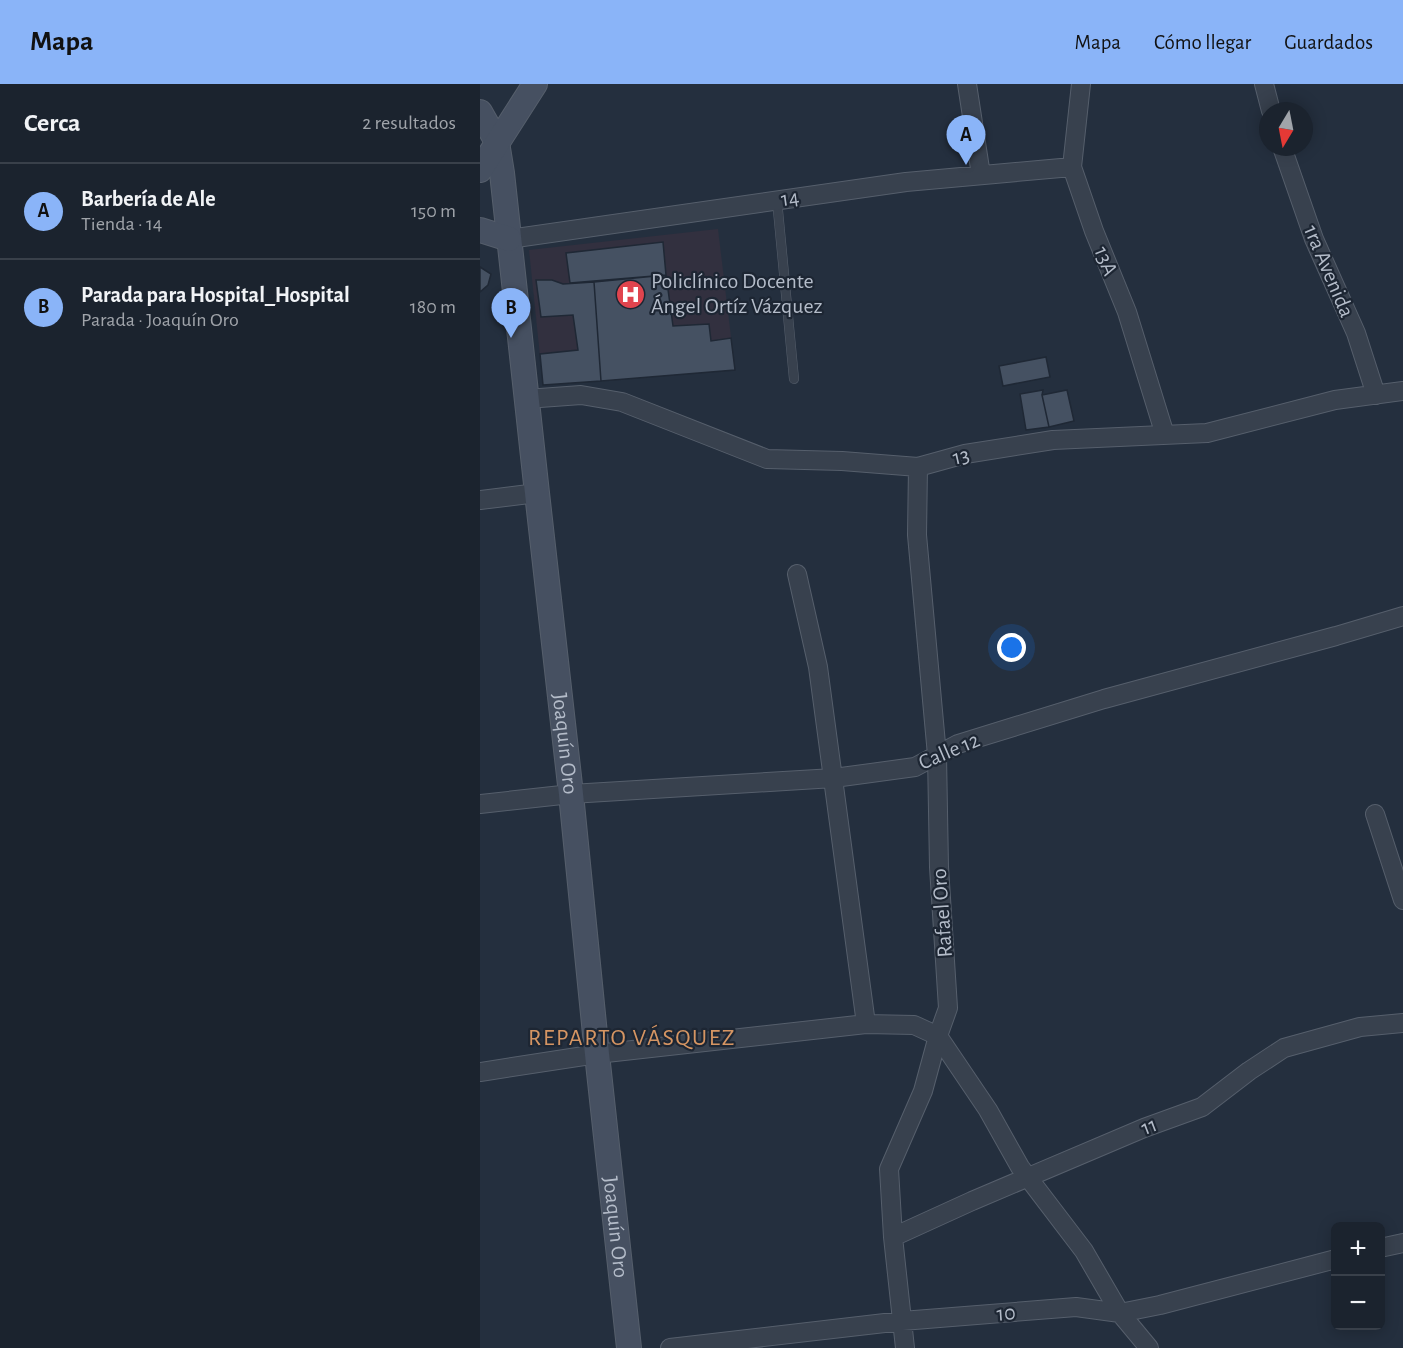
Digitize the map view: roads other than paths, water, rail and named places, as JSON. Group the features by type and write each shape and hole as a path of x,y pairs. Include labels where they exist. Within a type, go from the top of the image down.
{"main road":[{"path":"480,170 535,84"},
{"path":"480,112 497,142"},
{"name":"Joaquín Oro","path":"497,142 572,794 629,1348"},
{"path":"480,231 509,239"}],"street":[{"path":"967,84 981,175"},
{"name":"13A","path":"1081,84 1072,167 1094,231 1127,312 1166,435"},
{"path":"1264,84 1269,102"},
{"name":"1ra Avenida","path":"1285,156 1314,239 1356,333 1376,395"},
{"name":"14","path":"509,239 906,182 1072,167"},
{"name":"13","path":"526,399 582,395 622,402 767,459 843,461 918,467 965,454 1053,441 1207,433 1335,400 1403,391"},
{"name":"Rafael Oro","path":"905,1348 893,1237 889,1169 923,1091 948,1008 939,867 937,755 917,534 918,467"},
{"path":"480,500 537,493"},
{"path":"798,574 818,667 866,1024"},
{"name":"Calle 12","path":"480,804 572,794 834,778 915,767 958,744 1104,699 1403,616"},
{"path":"1375,814 1403,900"},
{"name":"11","path":"893,1237 1144,1128 1202,1107 1284,1048 1360,1027 1403,1023"},
{"path":"480,1072 597,1054 866,1024 915,1025 938,1036 988,1110 1020,1167 1084,1251 1120,1313 1149,1348"},
{"path":"1385,1247 1403,1243"},
{"name":"10","path":"670,1348 902,1321 1076,1307 1120,1313 1160,1305 1331,1260"}],"lane":[{"path":"777,200 794,379"}],"place":[{"name":"Barbería de Ale","path":"966,165"},
{"name":"Policlínico Docente Ángel Ortíz Vázquez","path":"630,294"},
{"name":"Parada para Hospital_Hospital","path":"511,338"}],"district":[{"name":"REPARTO VÁSQUEZ","path":"632,1038"}]}
